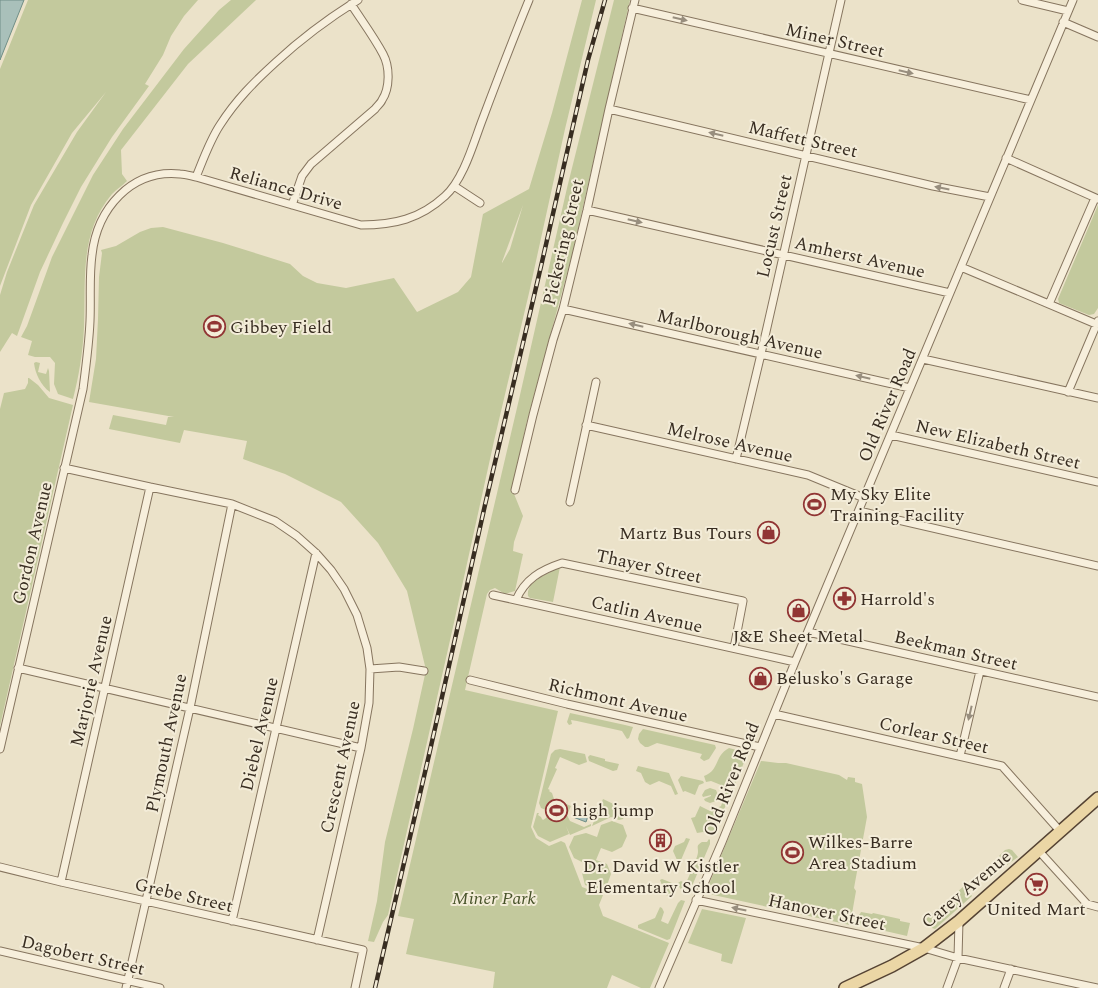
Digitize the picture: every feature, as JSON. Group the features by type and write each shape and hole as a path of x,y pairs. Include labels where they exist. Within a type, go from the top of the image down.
{"main road":[{"name":"Carey Avenue","path":"845,988 892,966 924,948 958,922 1098,798"}],"street":[{"path":"196,177 218,127 248,88 316,28 358,0"},
{"name":"Reliance Drive","path":"80,402 87,366 92,255 102,218 106,210 121,194 141,180 166,174 180,174 361,225 388,224 415,216 446,196 454,186 470,153 528,0"},
{"name":"Pickering Street","path":"515,490 587,210 635,0"},
{"name":"Locust Street","path":"736,458 841,0"},
{"path":"1022,0 1068,11"},
{"name":"Old River Road","path":"659,988 722,842 795,662 1073,0"},
{"path":"292,205 302,176 311,164 383,100 388,78 384,55 351,4"},
{"name":"Miner Street","path":"632,8 1031,100"},
{"path":"1063,22 1098,37"},
{"name":"Maffett Street","path":"609,109 933,186 990,197"},
{"path":"1006,158 1096,199 1049,304"},
{"path":"454,186 480,203"},
{"name":"Amherst Avenue","path":"587,210 950,293"},
{"path":"961,267 1097,322 1068,392"},
{"name":"Marlborough Avenue","path":"563,308 910,388"},
{"path":"922,359 1098,398"},
{"path":"570,502 596,382"},
{"name":"Gordon Avenue","path":"0,750 80,402"},
{"name":"Melrose Avenue","path":"586,425 808,475 864,498"},
{"name":"New Elizabeth Street","path":"891,435 1098,482"},
{"name":"Crescent Avenue","path":"64,468 232,504 275,521 297,536 316,554 344,589 357,615 367,648 370,669 369,703 361,748 317,940"},
{"name":"Marjorie Avenue","path":"61,882 150,487"},
{"name":"Plymouth Avenue","path":"127,984 190,708 232,504"},
{"path":"859,511 1098,566"},
{"name":"Diebel Avenue","path":"232,921 316,554"},
{"name":"Thayer Street","path":"516,600 521,590 531,579 562,562 743,601 734,648"},
{"name":"Catlin Avenue","path":"493,596 795,662"},
{"name":"Beekman Street","path":"808,632 1098,698"},
{"path":"370,669 399,667 424,671"},
{"path":"18,668 361,748"},
{"path":"960,756 980,671"},
{"name":"Richmont Avenue","path":"470,680 584,708 760,747"},
{"name":"Corlear Street","path":"774,714 1002,766 1060,831"},
{"path":"1038,850 1088,904 1098,906"},
{"name":"Grebe Street","path":"0,868 363,950 355,988"},
{"name":"Hanover Street","path":"696,900 924,948 958,958 1097,988"},
{"path":"947,988 958,958 958,922"},
{"name":"Dagobert Street","path":"0,951 127,984 160,988"},
{"path":"1004,988 1011,969"}],"green space":[{"path":"28,0 198,0 184,16 171,36 163,55 145,84 149,86 112,137 81,187 40,272 17,336 12,333 0,352 0,295 7,272 34,205 77,132 106,92 72,133 31,205 0,286 0,69"},
{"path":"231,0 256,0 188,64 121,150 122,174 127,181 112,194 101,209 89,241 85,275 83,345 73,399 58,394 54,384 55,363 50,357 28,355 32,341 21,337 27,326 52,257 93,175 123,129 184,49 219,10"},
{"path":"582,0 596,0 494,441 388,915 374,942 368,941 377,901 385,842 426,670 407,591 378,543 341,502 285,474 243,459 247,441 184,430 180,443 109,429 113,415 166,425 168,417 174,417 89,402 96,359 101,250 116,246 140,232 151,228 163,227 290,264 303,276 317,283 346,288 394,278 417,312 458,292 471,277 483,214 529,189 552,113","holes":["523,205 510,249 502,263"]},
{"name":"Miner Park","path":"614,0 630,0 572,255 527,421 512,489 523,516 514,542 513,551 523,554 515,591 505,594 495,588 487,594 465,690 558,711 531,827 536,838 549,846 561,841 565,843 582,887 603,895 599,905 603,916 669,943 650,988 641,988 612,975 607,988 493,988 495,972 406,954 414,919 398,916 567,188"},
{"path":"1098,205 1098,308 1094,314 1089,315 1059,303 1058,299"},
{"path":"34,363 40,363 38,372 46,374 48,368 50,392 37,375"},
{"path":"28,378 38,385 49,398 73,405 0,726 0,409 4,393 25,389"},
{"path":"560,567 553,602 528,596 530,586 534,582"},
{"path":"570,713 633,727 627,739 622,731 571,720 572,724 569,725 567,722"},
{"path":"643,729 715,745 716,748 709,759 704,761 700,758 702,754 657,743 645,747 638,739"},
{"path":"729,748 748,753 735,784 723,789 721,785 711,781 706,782 704,776 713,770 721,755"},
{"path":"560,749 585,754 587,762 579,765 560,757 548,789 554,799 571,806 567,815 570,821 584,827 591,824 591,826 570,835 566,826 569,834 550,842 538,836 533,827 537,813 539,813 538,815 543,820 548,815 539,803 551,754 555,750"},
{"path":"590,755 619,764 617,770 613,771 589,761 588,757"},
{"name":"Wilkes-Barre Area Stadium","path":"761,761 786,763 839,775 847,780 848,777 855,778 855,782 862,784 867,817 854,888 856,891 850,925 709,894 707,889"},
{"path":"638,766 669,773 678,794 675,795 671,786 659,781 650,785 645,782 641,773 636,771"},
{"path":"681,776 703,781 704,783 699,785 695,795 683,792 678,780"},
{"path":"710,788 716,790 718,795 716,801 710,803 704,799 711,795 703,797 702,795 705,790"},
{"path":"733,788 723,814 720,815 717,808 721,806 725,795 724,792"},
{"path":"603,799 626,810 626,812 623,819 619,820 611,817 592,826"},
{"path":"700,806 710,811 714,809 720,821 713,835 703,832 697,833 691,818 695,817"},
{"path":"612,821 623,825 627,836 622,847 612,852 601,848 596,860 607,864 611,874 607,885 596,889 585,885 582,873 586,864 574,858 569,847 574,836 586,833 597,837 601,825"},
{"path":"686,838 690,839 678,867 674,865 677,860 673,851 675,846 684,842"},
{"path":"709,839 710,844 689,893 684,891 679,887 678,883 681,881 686,884 696,859 698,845 702,842 707,842"},
{"path":"1009,849 1018,857 1007,865 999,856"},
{"path":"660,880 672,883 671,897 666,895"},
{"path":"964,886 972,896 935,929 932,928 926,919"},
{"path":"681,900 685,901 670,939 667,940 638,928 638,925 655,918 660,907 664,912 661,921 668,924"},
{"path":"702,909 746,918 732,964 721,961 722,954 688,943"},
{"path":"861,912 900,919 900,921 910,923 907,936 859,925 857,923"}],"water":[{"path":"0,0 24,0 0,60"},
{"path":"576,808 589,813 586,822 573,817"}],"railway":[{"path":"375,988 588,60 605,0"}],"place":[{"name":"Gibbey Field","path":"214,327"},
{"name":"My Sky Elite Training Facility","path":"814,504"},
{"name":"Martz Bus Tours","path":"768,533"},
{"name":"Harrold's","path":"844,599"},
{"name":"J&E Sheet Metal","path":"798,611"},
{"name":"Belusko's Garage","path":"760,678"},
{"name":"high jump","path":"556,810"},
{"name":"Dr. David W Kistler Elementary School","path":"661,841"},
{"name":"Wilkes-Barre Area Stadium","path":"792,852"},
{"name":"United Mart","path":"1036,884"}]}
